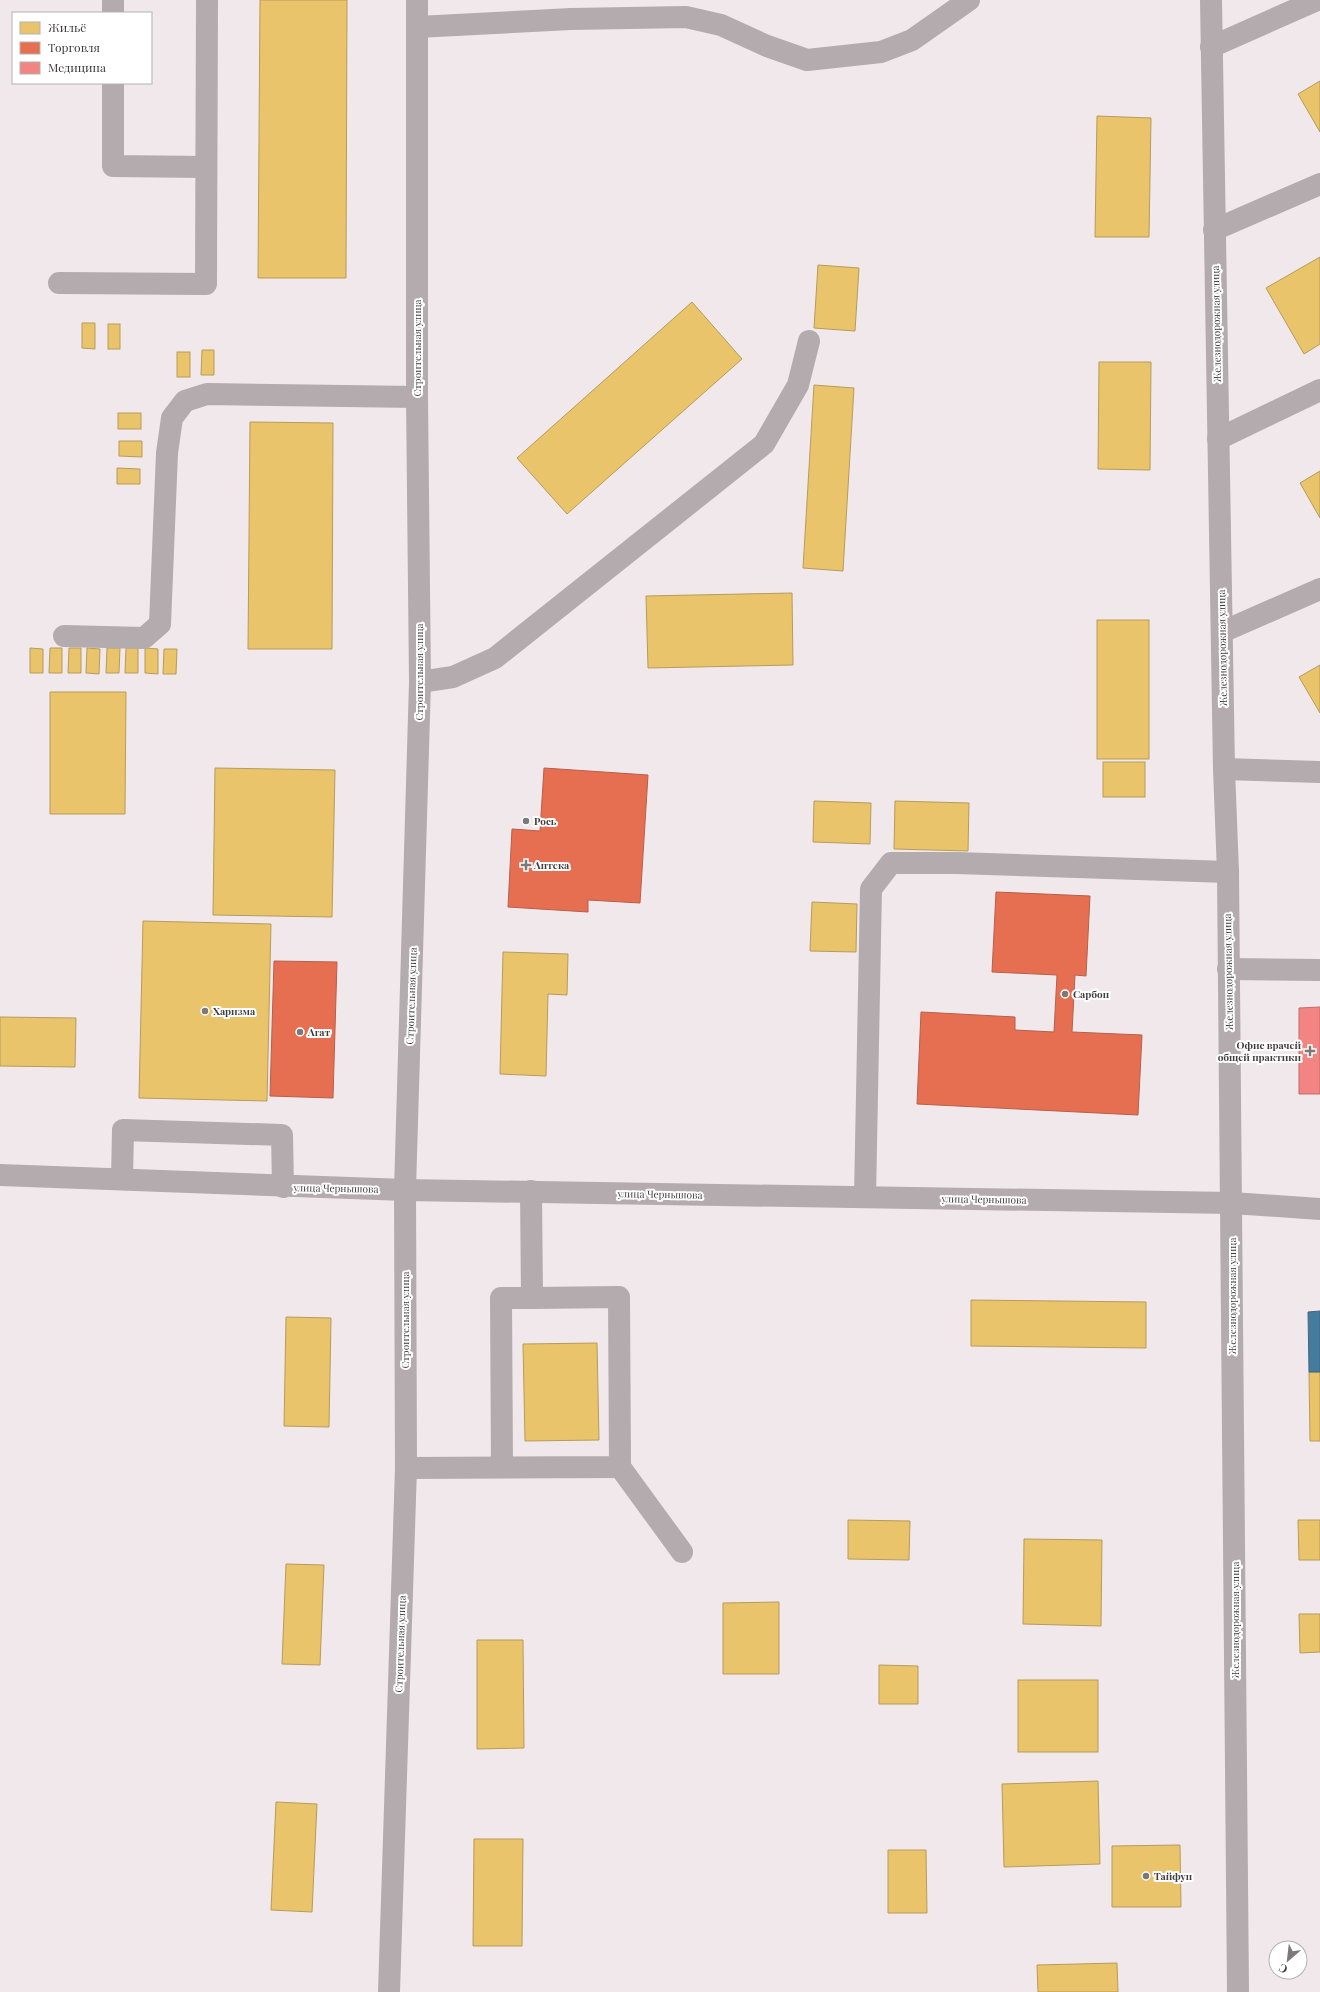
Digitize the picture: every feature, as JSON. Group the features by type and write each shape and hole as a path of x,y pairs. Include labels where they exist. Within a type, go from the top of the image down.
{"street":[{"path":"113,0 113,12"},
{"path":"59,283 206,284 207,0"},
{"name":"Строительная улица","path":"389,1992 406,1468 405,1190 420,682 417,397 417,0"},
{"path":"417,27 571,19 686,17 721,25 767,46 807,60 881,52 912,40 969,0"},
{"name":"Железнодорожная улица","path":"1211,0 1224,769 1228,872 1238,1992"},
{"path":"1211,47 1316,0"},
{"path":"113,84 113,166 206,167"},
{"path":"1214,230 1320,184"},
{"path":"420,682 453,677 495,658 764,444 798,385 809,341"},
{"path":"1218,439 1320,390"},
{"path":"64,636 144,638 160,624 167,453 172,418 185,401 207,394 417,397"},
{"path":"1222,632 1320,589"},
{"path":"1224,769 1320,772"},
{"path":"866,1197 871,888 891,863 964,863 1228,872"},
{"path":"1228,969 1320,970"},
{"path":"122,1179 123,1130 282,1135 283,1187"},
{"name":"улица Чернышова","path":"0,1175 283,1187 1232,1203 1320,1209"},
{"path":"532,1191 532,1298"},
{"path":"502,1468 501,1298 619,1297 620,1467 682,1552"},
{"path":"406,1468 620,1467"}],"building: Жильё":[{"path":"260,0 347,0 346,278 258,278"},
{"path":"1320,81 1320,132 1298,94"},
{"path":"1097,116 1151,118 1149,237 1095,237"},
{"path":"1320,257 1320,344 1304,354 1266,288"},
{"path":"818,265 859,268 855,331 814,328"},
{"path":"692,302 742,359 567,514 517,458"},
{"path":"82,323 95,323 95,349 82,348"},
{"path":"108,324 120,324 120,349 108,349"},
{"path":"202,350 214,350 214,375 201,375"},
{"path":"177,352 190,352 190,377 177,377"},
{"path":"1099,362 1151,362 1150,470 1098,469"},
{"path":"814,385 854,388 843,571 803,568"},
{"path":"118,413 141,413 141,429 118,429"},
{"path":"250,422 333,423 332,649 248,649"},
{"path":"119,441 142,441 142,457 119,456"},
{"path":"117,468 140,469 140,484 117,484"},
{"path":"1320,471 1320,518 1300,483"},
{"path":"792,593 793,665 648,668 646,596"},
{"path":"1097,620 1149,620 1149,759 1097,759"},
{"path":"30,648 43,649 43,673 30,673"},
{"path":"50,648 62,648 62,673 49,673"},
{"path":"69,648 81,648 81,673 68,673"},
{"path":"87,648 100,649 99,674 86,673"},
{"path":"107,648 120,648 119,673 106,673"},
{"path":"126,648 138,648 138,673 125,673"},
{"path":"145,648 158,649 158,674 145,673"},
{"path":"164,649 177,649 176,674 163,674"},
{"path":"1320,665 1320,713 1299,677"},
{"path":"50,692 126,692 125,814 50,814"},
{"path":"1103,762 1145,762 1145,797 1103,797"},
{"path":"215,768 335,770 332,917 213,915"},
{"path":"814,801 871,803 870,844 813,842"},
{"path":"895,801 969,803 968,851 894,849"},
{"path":"812,902 857,904 856,952 810,951"},
{"name":"Харизма","path":"143,921 271,924 267,1101 139,1098"},
{"path":"503,952 568,954 567,995 548,994 546,1076 500,1074"},
{"path":"0,1017 76,1018 75,1067 0,1066"},
{"path":"971,1300 1146,1302 1146,1348 971,1346"},
{"path":"286,1317 331,1318 329,1427 284,1426"},
{"path":"597,1343 599,1440 525,1441 523,1344"},
{"path":"1309,1372 1320,1372 1320,1441 1310,1441"},
{"path":"848,1520 910,1521 909,1560 848,1559"},
{"path":"1298,1520 1320,1520 1320,1560 1299,1560"},
{"path":"1024,1539 1102,1540 1101,1626 1023,1624"},
{"path":"286,1564 324,1565 320,1665 282,1664"},
{"path":"779,1602 779,1674 723,1674 723,1603"},
{"path":"1299,1614 1320,1614 1320,1652 1300,1653"},
{"path":"477,1640 523,1640 524,1748 477,1749"},
{"path":"879,1665 918,1666 918,1704 879,1704"},
{"path":"1018,1680 1098,1680 1098,1752 1018,1752"},
{"path":"1098,1781 1100,1864 1004,1867 1002,1784"},
{"path":"276,1802 317,1804 312,1912 271,1910"},
{"path":"474,1839 523,1839 522,1946 473,1946"},
{"name":"Тайфун","path":"1180,1845 1181,1907 1112,1907 1112,1846"},
{"path":"888,1850 926,1850 927,1913 888,1913"},
{"path":"1117,1963 1118,1992 1038,1992 1037,1965"}],"building: Торговля":[{"path":"544,768 648,775 640,903 588,900 588,912 508,907 512,829 540,831"},
{"name":"Сарбон","path":"996,892 1090,896 1086,976 1075,975 1072,1032 1142,1035 1138,1115 917,1104 921,1012 1015,1017 1015,1030 1054,1032 1057,975 992,972"},
{"path":"274,961 337,962 333,1098 270,1096"}],"building: Медицина":[{"name":"Офис врачей общей практики","path":"1320,1007 1320,1094 1299,1094 1299,1008"}],"building: Учреждения":[{"path":"1320,1311 1320,1372 1309,1372 1308,1312"}],"place":[{"name":"Рось","path":"526,821"},
{"name":"Аптека","path":"526,865"},
{"name":"Сарбон","path":"1065,994"},
{"name":"Харизма","path":"205,1011"},
{"name":"Агат","path":"300,1032"},
{"name":"Офис врачей общей практики","path":"1310,1051"},
{"name":"Тайфун","path":"1146,1876"}]}
